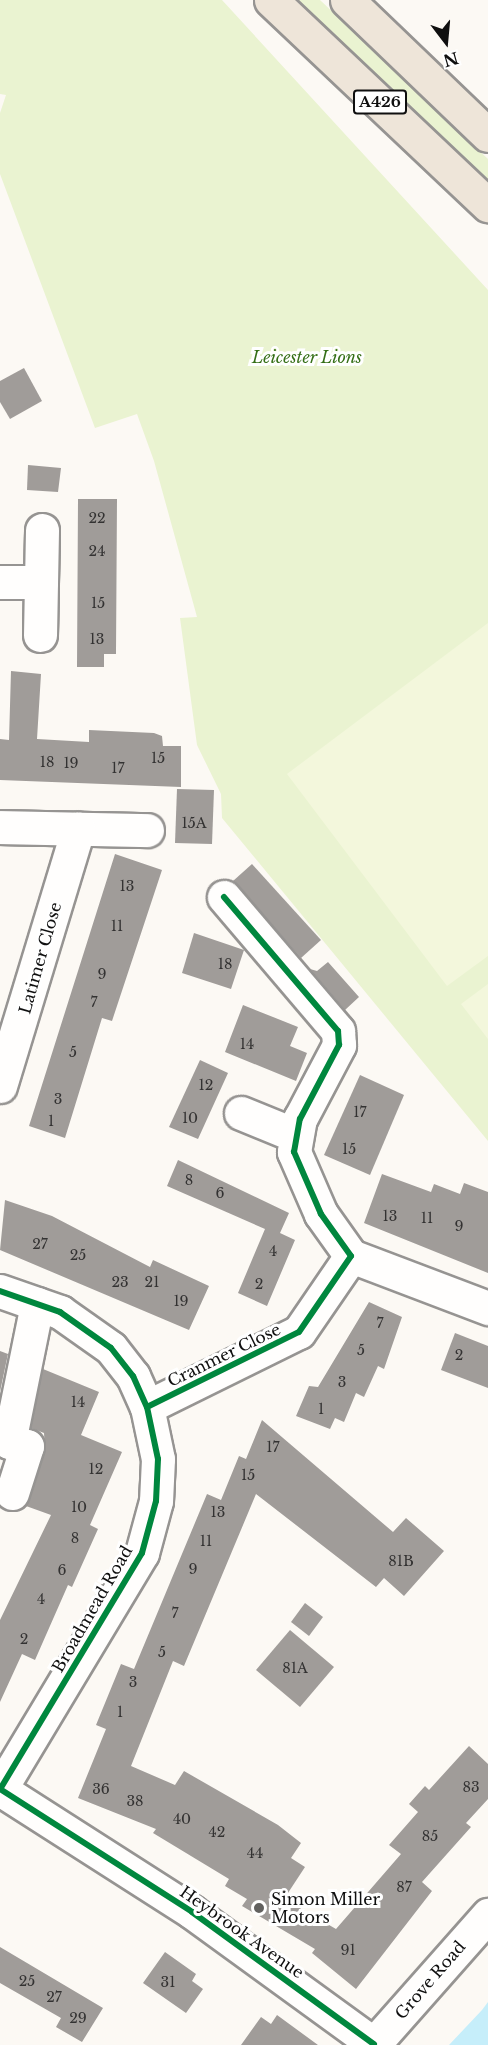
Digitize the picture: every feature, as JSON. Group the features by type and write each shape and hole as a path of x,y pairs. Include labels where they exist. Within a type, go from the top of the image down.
{"main road":[{"name":"A426","path":"272,0 488,205"},
{"name":"A426","path":"347,0 488,135"}],"street":[{"path":"40,635 42,530"},
{"path":"0,582 41,582"},
{"path":"0,827 147,830"},
{"name":"Latimer Close","path":"0,1086 78,829"},
{"path":"224,897 338,1031 339,1045 295,1136 294,1152 321,1214 351,1256 475,1302"},
{"path":"241,1113 295,1136"},
{"name":"Cranmer Close","path":"147,1407 299,1332 351,1256"},
{"name":"Broadmead Road","path":"0,1291 37,1304 87,1328 111,1348 133,1376 147,1407 158,1459 156,1501 142,1552 0,1789"},
{"path":"12,1493 27,1446 9,1442 37,1304"},
{"name":"Heybrook Avenue","path":"0,1789 192,1912 373,2045"},
{"name":"Grove Road","path":"373,2045 488,1915"}],"green space":[{"name":"Leicester Lions","path":"0,0 222,0 488,290 488,1141 222,818 221,794 197,745 180,618 197,617 154,461 137,414 95,428 0,174 0,113 6,95 0,94"},
{"path":"297,0 320,0 488,159 488,180"},
{"path":"488,623 488,956 447,986 287,774"},
{"path":"488,984 488,1039 461,1004"}],"water":[{"path":"488,2002 488,2045 449,2045 482,2010"}],"building":[{"path":"24,368 42,401 10,419 0,402 0,381"},
{"path":"28,465 61,468 58,492 27,490"},
{"path":"78,499 117,499 116,654 104,654 104,667 77,667"},
{"path":"11,671 41,674 37,739 89,742 89,730 154,733 162,736 163,746 181,746 181,787 0,780 0,739 9,740"},
{"path":"177,789 214,790 212,844 175,843"},
{"path":"115,854 162,870 112,1021 102,1018 65,1138 29,1126"},
{"path":"252,864 321,940 301,958 233,881"},
{"path":"194,933 244,950 231,989 182,973"},
{"path":"328,962 359,997 345,1010 310,969 317,971"},
{"path":"243,1005 298,1027 290,1046 307,1053 296,1081 225,1052"},
{"path":"200,1060 228,1073 198,1139 169,1127"},
{"path":"360,1075 404,1095 370,1175 324,1155"},
{"path":"178,1160 289,1213 280,1233 295,1240 267,1306 238,1293 265,1229 167,1186"},
{"path":"382,1174 431,1192 434,1184 460,1194 464,1183 488,1192 488,1273 364,1223"},
{"path":"5,1200 52,1216 150,1267 153,1260 209,1286 189,1330 0,1250"},
{"path":"369,1302 402,1317 384,1369 378,1366 364,1397 356,1393 344,1422 335,1418 330,1429 296,1416 309,1386 318,1387"},
{"path":"455,1333 488,1346 488,1388 441,1370"},
{"path":"0,1351 8,1354 0,1392"},
{"path":"43,1369 99,1392 81,1435 122,1452 90,1525 98,1529 72,1587 68,1585 35,1660 22,1654 0,1702 0,1620 51,1515 26,1506 45,1451 44,1433 31,1428"},
{"path":"262,1420 393,1532 406,1518 444,1551 404,1596 384,1578 376,1587 256,1494 184,1666 173,1661 131,1766 175,1785 184,1771 278,1825 301,1843 291,1858 305,1867 284,1899 336,1929 401,1854 389,1845 418,1812 409,1804 425,1786 429,1790 469,1746 488,1764 488,1799 466,1823 471,1827 422,1882 432,1891 356,1989 312,1953 315,1949 242,1906 247,1899 225,1886 229,1879 153,1833 156,1829 78,1798 106,1729 96,1725 121,1664 134,1669 207,1494 221,1500 239,1456 246,1459"},
{"path":"305,1603 323,1617 309,1636 291,1622"},
{"path":"290,1630 334,1667 300,1707 256,1670"},
{"path":"0,1947 103,2008 82,2042 56,2027 61,2018 0,1983"},
{"path":"165,1952 196,1974 192,1981 203,1989 186,2013 143,1983"},
{"path":"277,2015 318,2045 241,2045 261,2017 271,2024"}],"cycle path":[{"path":"147,1407 299,1332 351,1256 321,1214 294,1152 300,1119 339,1045 338,1031 224,897"},
{"path":"0,1291 60,1312 111,1348 133,1376 147,1407 158,1459 156,1501 142,1553 0,1789 192,1912 374,2044"}],"place":[{"name":"Simon Miller Motors","path":"259,1908"}]}
